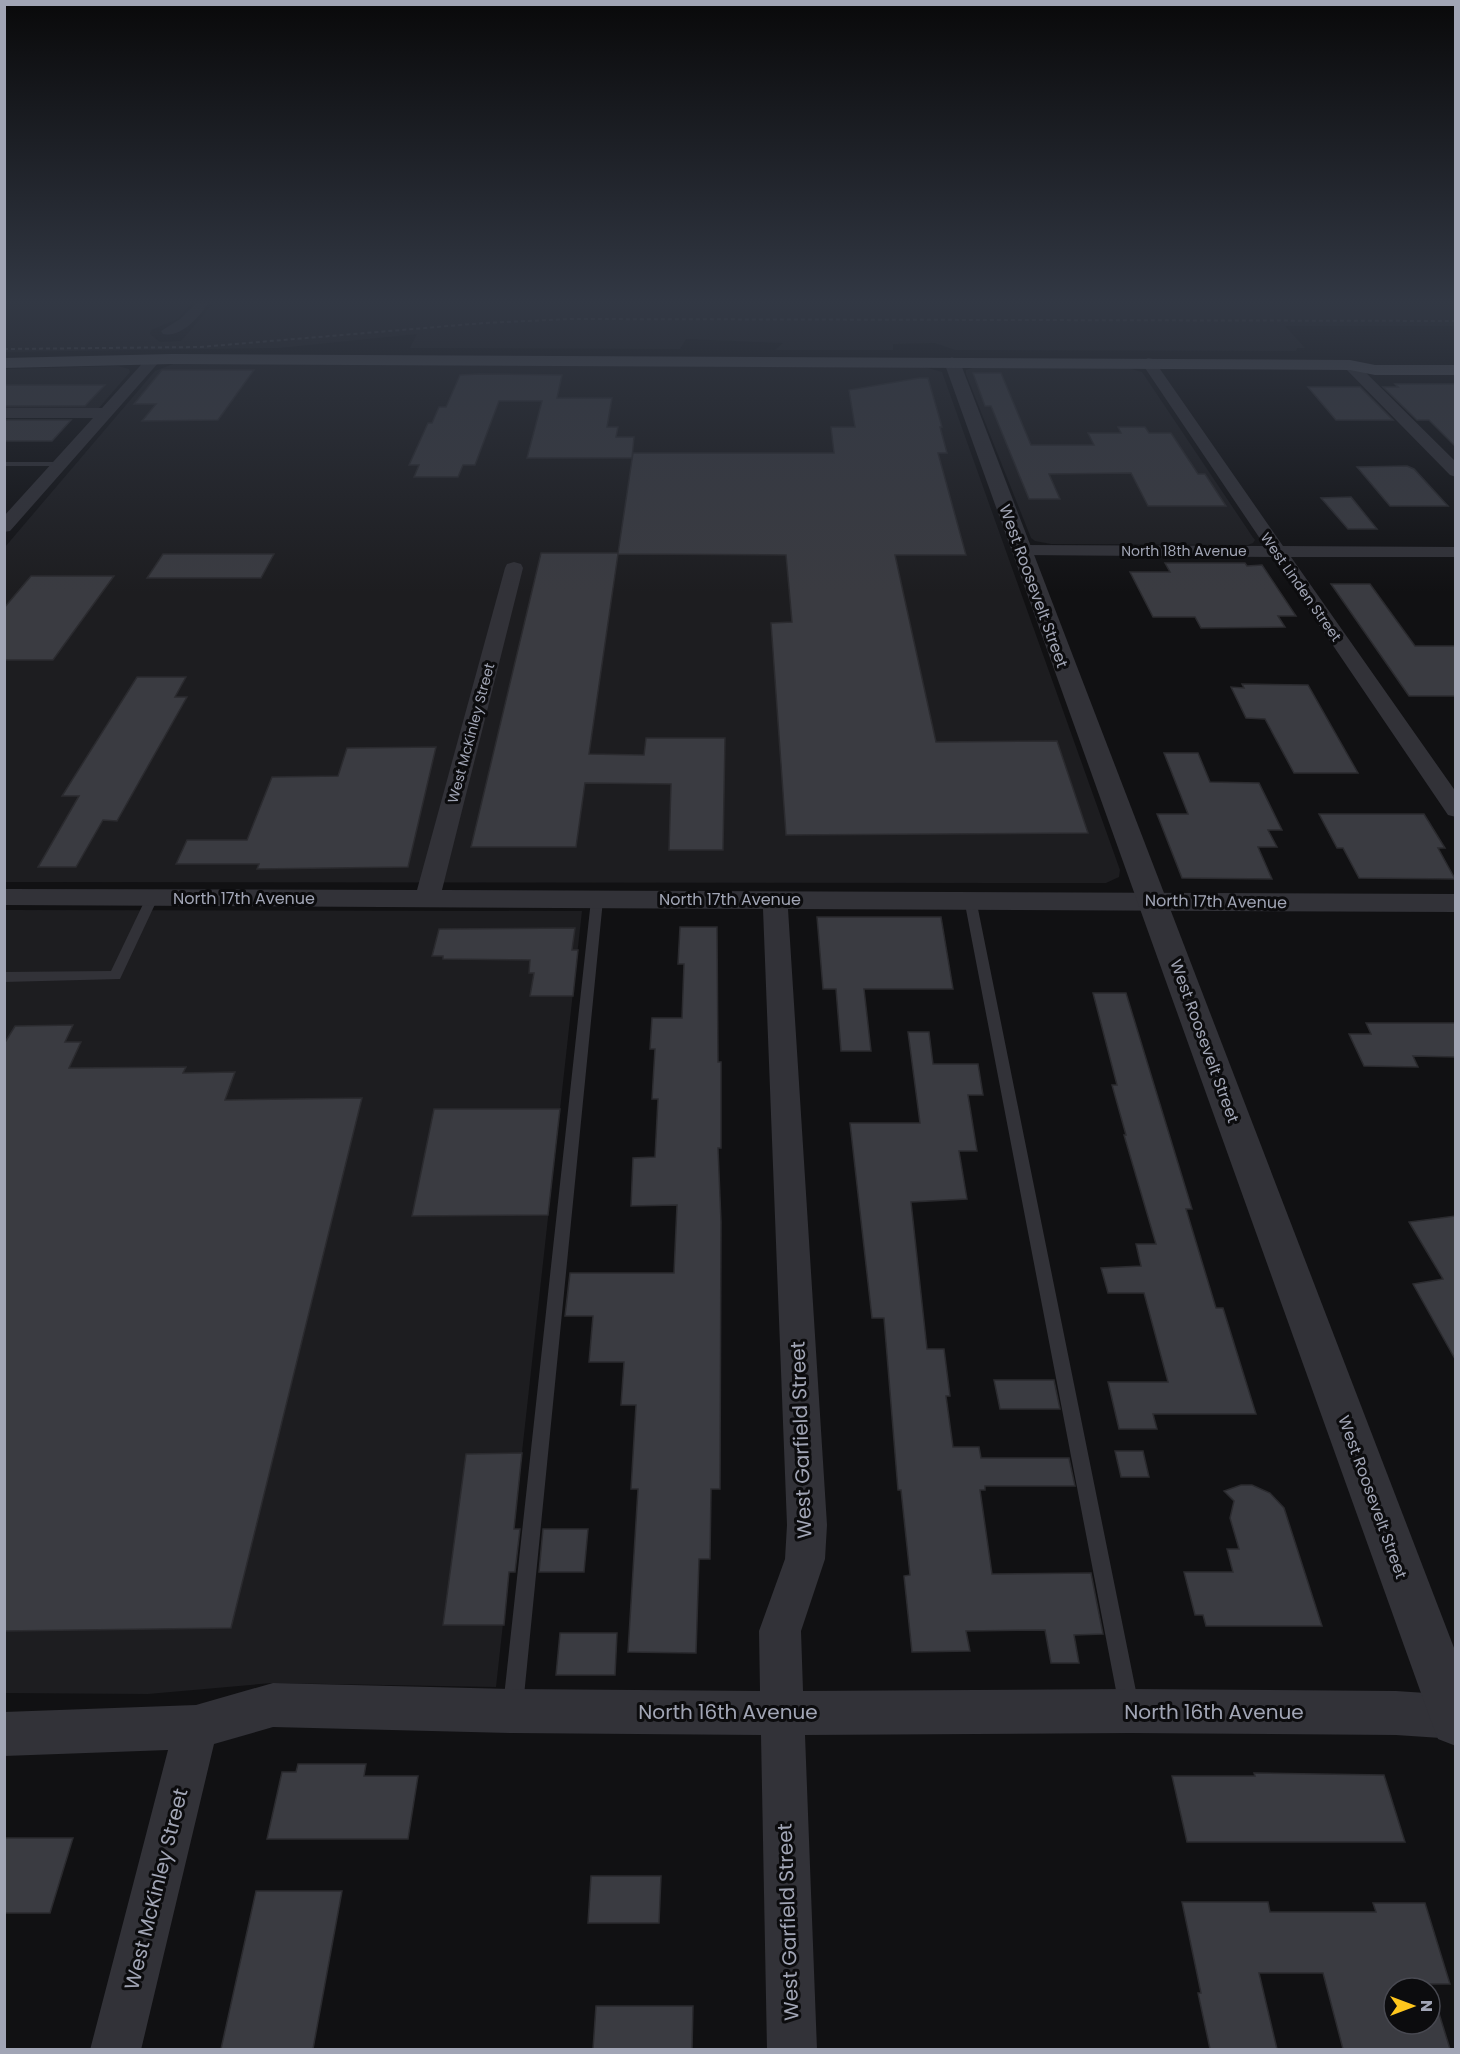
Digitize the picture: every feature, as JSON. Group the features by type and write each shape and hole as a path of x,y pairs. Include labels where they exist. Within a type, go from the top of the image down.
{"street":[{"path":"6,523 116,400"},
{"name":"West Roosevelt Street","path":"966,400 1455,1718"},
{"name":"West Linden Street","path":"1174,400 1455,810"},
{"path":"1384,400 1455,472"},
{"path":"4,413 104,413"},
{"name":"North 18th Avenue","path":"1021,550 1455,552"},
{"name":"West McKinley Street","path":"427,899 514,568"},
{"name":"North 17th Avenue","path":"4,897 970,899 1455,903"},
{"name":"West Garfield Street","path":"774,899 807,1525 805,1559 780,1630 792,2049"},
{"name":"North 16th Avenue","path":"4,1734 196,1727 273,1704 512,1711 1396,1713 1455,1718"},
{"name":"West McKinley Street","path":"115,2049 196,1727"}],"lane":[{"path":"4,464 60,464"},
{"path":"4,977 115,976 152,898"},
{"path":"970,899 1130,1711"},
{"path":"512,1711 597,900"}],"shaded area":[{"path":"5,400 106,400 98,409 5,409"},
{"path":"130,400 952,400 1120,870 1119,877 1106,883 5,882 5,547"},
{"path":"976,400 1161,400 1255,540 1248,545 1051,544 1031,538"},
{"path":"5,910 582,911 496,1687 272,1683 148,1694 5,1693"}],"building":[{"path":"4,400 91,400 85,406 4,406"},
{"path":"137,400 233,400 218,420 142,421 156,404 134,404"},
{"path":"449,400 612,400 607,427 618,427 616,437 634,437 632,458 527,458 542,401 499,401 475,465 463,465 458,477 414,477 419,465 409,465 428,423 432,423 439,407 446,407"},
{"path":"851,400 934,400 942,427 940,427 947,453 938,453 966,555 895,555 936,742 1057,741 1088,833 786,835 771,623 792,622 786,555 618,554 589,754 644,755 646,738 725,738 723,850 669,850 671,784 585,783 576,847 471,847 541,553 618,553 633,453 834,453 831,427 855,427"},
{"path":"983,400 1012,400 1031,445 1094,445 1088,433 1121,433 1118,427 1145,427 1149,433 1171,433 1198,474 1205,474 1226,506 1148,506 1131,473 1049,474 1060,499 1029,499 991,406 985,406"},
{"path":"1319,400 1373,400 1393,420 1336,420"},
{"path":"1396,400 1455,400 1455,446 1429,420 1417,420"},
{"path":"4,420 71,420 52,441 4,441"},
{"path":"1407,466 1414,469 1448,506 1390,506 1357,467"},
{"path":"1351,497 1377,529 1348,529 1321,498"},
{"path":"163,554 274,554 261,578 147,578"},
{"path":"1165,563 1262,565 1296,616 1278,616 1285,627 1201,628 1195,617 1153,617 1130,572 1170,572"},
{"path":"31,576 114,576 53,660 4,660 4,608"},
{"path":"1331,584 1370,584 1415,646 1455,646 1455,696 1409,696"},
{"path":"137,677 186,677 175,697 187,697 117,821 103,820 76,867 38,867 79,796 62,796"},
{"path":"1242,684 1308,685 1358,773 1294,773 1265,719 1246,718 1231,687 1244,688"},
{"path":"436,747 408,867 257,869 259,864 176,864 187,840 247,840 272,777 338,776 347,748"},
{"path":"1164,753 1198,753 1210,782 1259,783 1282,830 1268,830 1277,847 1258,847 1272,879 1182,878 1157,814 1188,814"},
{"path":"1319,814 1424,814 1445,848 1438,848 1455,879 1359,878 1343,848 1337,848"},
{"path":"817,917 941,917 953,989 864,989 871,1051 841,1051 836,989 823,989"},
{"path":"680,927 717,927 718,1062 721,1062 721,1148 718,1148 721,1222 720,1489 711,1489 710,1559 699,1559 696,1653 628,1652 638,1489 631,1489 636,1405 621,1405 624,1362 589,1362 593,1316 565,1316 570,1273 674,1273 677,1205 631,1206 633,1158 655,1157 658,1099 652,1099 655,1049 650,1049 652,1018 682,1018 684,964 678,964"},
{"path":"575,928 572,950 578,950 573,996 530,996 534,973 529,973 530,960 443,959 443,956 432,956 439,929"},
{"path":"1093,993 1126,993 1192,1209 1186,1209 1216,1308 1223,1308 1256,1414 1153,1414 1157,1429 1119,1429 1108,1382 1168,1382 1144,1293 1108,1293 1101,1268 1141,1266 1136,1244 1156,1244 1124,1135 1126,1135 1112,1085 1117,1085"},
{"path":"1366,1023 1455,1023 1455,1057 1413,1056 1418,1067 1364,1066 1349,1034 1371,1034"},
{"path":"73,1025 65,1042 81,1042 69,1068 186,1067 183,1073 235,1072 225,1100 362,1098 231,1628 4,1631 4,1044 15,1026"},
{"path":"908,1032 929,1032 933,1064 978,1064 983,1095 968,1095 977,1151 959,1151 967,1199 911,1202 927,1349 944,1349 950,1396 946,1396 953,1447 979,1447 981,1458 1069,1458 1075,1486 985,1486 985,1490 980,1490 992,1574 1091,1573 1103,1634 1074,1635 1079,1663 1051,1663 1045,1630 966,1631 970,1651 912,1652 904,1576 910,1575 901,1490 898,1490 884,1318 872,1318 850,1123 920,1123"},
{"path":"434,1109 560,1109 548,1215 412,1216"},
{"path":"1455,1216 1455,1359 1413,1284 1443,1279 1409,1222"},
{"path":"994,1380 1054,1380 1060,1409 1000,1409"},
{"path":"1115,1451 1143,1451 1149,1477 1121,1477"},
{"path":"522,1453 514,1529 520,1529 515,1572 509,1572 504,1625 443,1625 466,1454"},
{"path":"1241,1485 1252,1485 1270,1493 1284,1508 1322,1626 1206,1626 1203,1615 1195,1615 1184,1572 1233,1572 1227,1549 1239,1549 1230,1518 1234,1501 1224,1491"},
{"path":"543,1529 588,1529 584,1572 539,1572"},
{"path":"560,1633 617,1633 615,1675 556,1675"},
{"path":"298,1764 366,1764 364,1776 418,1776 408,1839 267,1839 282,1772 296,1772"},
{"path":"1254,1773 1384,1775 1405,1842 1187,1842 1172,1776 1255,1776"},
{"path":"4,1838 73,1838 50,1913 4,1913"},
{"path":"591,1876 661,1876 659,1923 588,1923"},
{"path":"256,1891 342,1891 313,2049 221,2049"},
{"path":"1182,1902 1268,1902 1270,1912 1376,1912 1373,1903 1425,1903 1450,1984 1442,1984 1442,1976 1382,1976 1382,2036 1442,2036 1442,2023 1450,2049 1343,2049 1323,1973 1259,1973 1277,2049 1210,2049 1198,1993 1201,1993"},
{"path":"596,2006 693,2006 692,2049 593,2049"}]}
